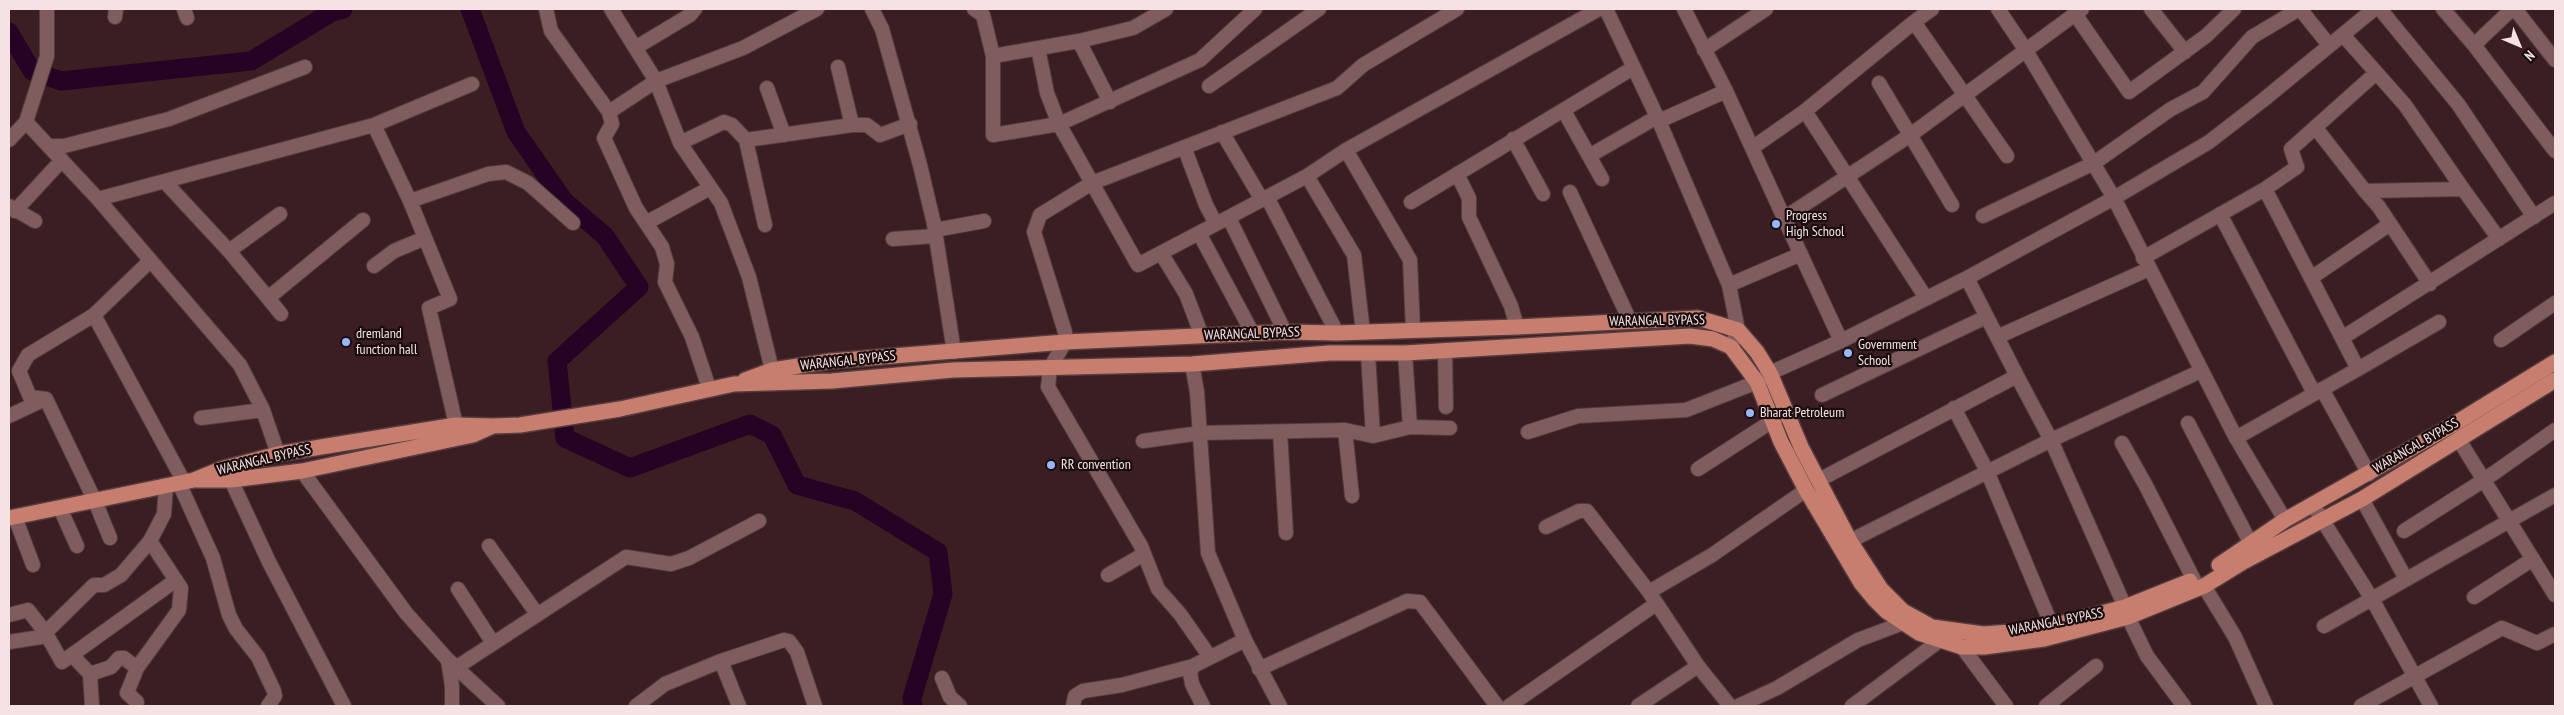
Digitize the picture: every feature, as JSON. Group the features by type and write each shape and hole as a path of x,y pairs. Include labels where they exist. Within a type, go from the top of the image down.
{"main road":[{"name":"WARANGAL BYPASS","path":"734,384 772,370 831,361 954,352 1064,332 1202,336 1285,332 1337,333 1517,327 1698,318 1738,330 1757,352 1770,373 1785,413 1850,541 1881,589 1902,611 1932,627 1956,631 1983,640 2126,612 2199,583 2285,520 2369,474 2555,362"},
{"path":"709,388 734,384 832,381 953,370 1192,364 1328,353 1405,353 1690,336 1713,338 1731,347 1756,382 1772,421 1806,490 1861,583 1886,611 1903,623 1919,633 1962,647 1983,640 2044,639 2126,612"},
{"path":"2199,583 2362,499 2554,384"},
{"name":"WARANGAL BYPASS","path":"12,518 181,483 221,469 278,454 456,425 520,425 620,409 709,388"},
{"path":"181,483 231,480 302,470 473,435 493,426"}],"street":[{"path":"9,140 26,122 34,101 47,56 47,9"},
{"path":"546,9 551,31 609,112 612,124 604,138 636,208 662,247 667,264 665,282 692,338 709,388"},
{"path":"611,9 656,81 680,143 721,203 749,278 772,370"},
{"path":"635,48 690,15 695,9"},
{"path":"872,9 882,29 923,175 935,233 954,352"},
{"path":"974,9 983,15 993,56 993,135 1059,124 1200,60 1254,9"},
{"path":"993,56 1079,41 1133,28 1166,9"},
{"path":"1209,86 1319,9"},
{"path":"1210,657 1180,614 1158,590 1144,554 1048,387 1050,368 1064,332 1034,232 1040,215 1092,183 1337,88 1363,65 1457,9"},
{"path":"1038,48 1047,93 1059,124 1138,265 1307,176 1346,150 1599,9"},
{"path":"1606,9 1658,119 1729,285 1738,330 1731,347"},
{"path":"1684,9 1726,91 1841,341"},
{"path":"1704,50 1766,9"},
{"path":"1752,148 1805,111 1932,9"},
{"path":"1998,9 2025,49 2114,198 2236,438 2285,520"},
{"path":"2151,9 2185,52"},
{"path":"1984,216 2094,164 2171,108 2203,92 2252,37 2299,9 2330,45"},
{"path":"1528,432 1578,416 1686,410 1756,382 1770,373 1841,341 1967,278 2114,198 2209,142 2374,9"},
{"path":"2380,9 2458,104 2534,217"},
{"path":"2443,9 2474,44 2555,151"},
{"path":"2474,44 2514,9 2555,60"},
{"path":"609,112 656,81 743,48 817,10"},
{"path":"1784,218 1909,136 2078,11 2128,92 2206,36 2227,11"},
{"path":"1914,22 2007,156"},
{"path":"2343,35 2404,105 2499,239"},
{"path":"1079,41 1110,102"},
{"path":"50,146 64,146 169,119 305,67"},
{"path":"838,67 852,125"},
{"path":"1411,202 1633,68"},
{"path":"1998,337 2146,264 2220,214 2265,190 2297,167 2291,149 2376,73"},
{"path":"1879,83 1952,205"},
{"path":"98,199 374,125 472,84"},
{"path":"767,88 784,135"},
{"path":"1589,156 1658,119 1726,91"},
{"path":"1564,110 1602,178"},
{"path":"1805,111 1926,298"},
{"path":"26,122 98,199 240,365 263,410 278,454"},
{"path":"680,143 724,122 732,125 746,140 765,225"},
{"path":"746,140 852,125 867,125 880,135 910,124"},
{"path":"374,125 410,201 450,299 429,308 456,425"},
{"path":"2315,127 2390,224 2430,284"},
{"path":"1222,132 1264,198 1337,333"},
{"path":"1513,139 1543,194"},
{"path":"1184,147 1206,205 1216,224"},
{"path":"1346,150 1410,260 1413,330"},
{"path":"35,221 12,208 62,160"},
{"path":"410,201 488,174 506,172 528,183 573,223"},
{"path":"1458,174 1469,198 1469,216 1511,306 1517,327"},
{"path":"1307,176 1354,255 1363,332"},
{"path":"165,182 229,251 280,314"},
{"path":"646,223 710,188"},
{"path":"2364,191 2463,189"},
{"path":"2265,190 2358,369"},
{"path":"1570,192 1630,321"},
{"path":"2342,338 2555,203"},
{"path":"229,251 280,214"},
{"path":"2220,214 2318,391 2369,474"},
{"path":"1229,218 1285,332"},
{"path":"268,298 363,220"},
{"path":"893,239 935,233 984,221"},
{"path":"2311,278 2390,224"},
{"path":"1199,233 1253,334"},
{"path":"374,266 394,251 425,238"},
{"path":"1161,253 1186,294 1202,336"},
{"path":"1729,285 1800,254"},
{"path":"46,399 30,397 19,371 28,355 94,315 150,261"},
{"path":"1967,278 2051,440 2147,656 2178,704"},
{"path":"2501,340 2555,303"},
{"path":"94,315 181,483 213,558 229,615 236,629 258,656 274,691 275,696 268,706"},
{"path":"1822,395 1986,317"},
{"path":"2236,438 2439,322"},
{"path":"1445,350 1446,407"},
{"path":"1405,353 1410,427"},
{"path":"1368,354 1373,436"},
{"path":"1192,364 1197,392 1208,553 1245,640 1280,706"},
{"path":"1850,541 2051,440 2201,371"},
{"path":"1819,480 2017,376"},
{"path":"9,416 46,399"},
{"path":"46,399 95,501 110,538"},
{"path":"1954,408 1988,471 2052,626"},
{"path":"201,418 263,410"},
{"path":"1698,469 1785,413"},
{"path":"2188,423 2251,544"},
{"path":"1143,441 1200,433 1345,430 1373,436 1410,427 1450,428"},
{"path":"1345,430 1352,496"},
{"path":"2404,530 2484,480 2555,430"},
{"path":"1280,432 1286,533"},
{"path":"2459,440 2533,559 2551,580 2555,595"},
{"path":"2122,443 2199,583 2235,637 2266,706"},
{"path":"302,470 406,613 452,664 498,706"},
{"path":"231,480 268,562 344,706"},
{"path":"9,642 41,637 77,604 94,585 104,585 121,575 150,541 181,483"},
{"path":"1509,706 1712,555 1806,490"},
{"path":"2324,626 2555,495"},
{"path":"2362,499 2406,579"},
{"path":"2313,505 2372,599 2431,706"},
{"path":"60,508 78,546"},
{"path":"1546,527 1579,511 1587,511 1653,598 1698,666 1730,706"},
{"path":"12,518 33,566"},
{"path":"452,664 494,643 626,557 672,564 688,558 758,521"},
{"path":"137,702 128,693 137,668 179,610 181,588 150,541"},
{"path":"489,546 537,614"},
{"path":"1108,574 1144,554"},
{"path":"2474,596 2533,559"},
{"path":"9,615 28,610 45,632 62,662 176,580"},
{"path":"458,589 494,643"},
{"path":"1259,669 1407,602 1420,602 1498,706"},
{"path":"1738,706 1777,688 1858,640 1903,623"},
{"path":"2361,706 2502,628 2538,643 2555,634"},
{"path":"1956,631 1962,647 2005,705"},
{"path":"636,706 665,684 721,661 784,640 790,641 797,652 815,706"},
{"path":"1073,706 1075,696 1083,691 1122,685 1193,666 1245,640"},
{"path":"1983,640 1979,660 2005,705"},
{"path":"1852,706 1939,641"},
{"path":"72,655 90,674 92,706"},
{"path":"90,674 111,667 119,658 124,658 137,668"},
{"path":"721,661 738,706"},
{"path":"452,664 452,706"},
{"path":"1193,666 1190,673 1192,684 1203,706"},
{"path":"1638,706 1698,666"},
{"path":"2046,706 2096,666"},
{"path":"942,678 950,696 960,706"}],"waterway":[{"path":"9,32 32,71 61,81 251,61 332,12 343,9"},
{"path":"470,9 516,132 564,201 605,236 639,287 557,361 565,438 630,468 750,424 772,435 797,485 855,501 938,552 943,594 912,698 913,706"}],"place":[{"name":"Progress High School","path":"1776,224"},
{"name":"dremland function hall","path":"346,342"},
{"name":"Government School","path":"1848,353"},
{"name":"Bharat Petroleum","path":"1750,413"},
{"name":"RR convention","path":"1051,465"}]}
